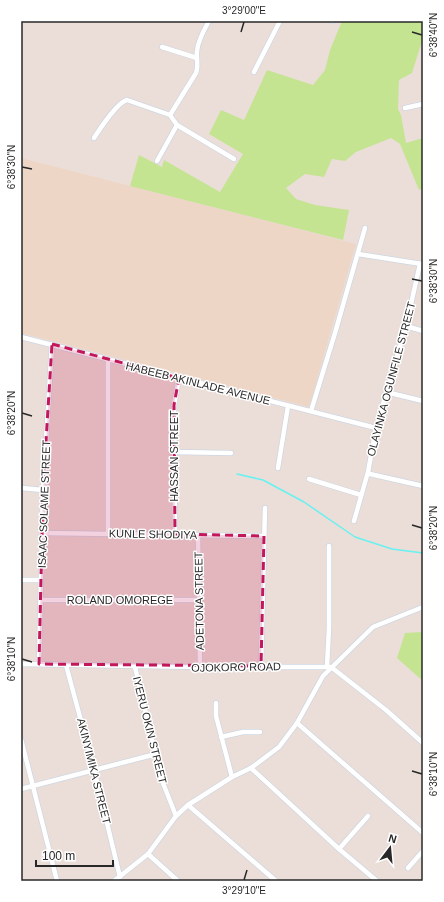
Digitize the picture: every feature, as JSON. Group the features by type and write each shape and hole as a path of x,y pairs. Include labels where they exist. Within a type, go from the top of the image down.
{"street":[{"path":"170,115 196,73 198,45 209,21"},
{"path":"254,72 280,21"},
{"path":"162,48 197,58"},
{"path":"94,138 104,123 124,100 170,115 177,125 234,159"},
{"path":"405,108 423,104"},
{"path":"157,161 177,125"},
{"path":"311,411 365,228"},
{"path":"358,254 422,264"},
{"name":"OLAYINKA OGUNFILE STREET","path":"354,520 368,472 376,428 406,326 422,264"},
{"path":"406,326 423,331"},
{"name":"HABEEB AKINLADE AVENUE","path":"21,337 376,428"},
{"name":"ISAAC SOLAME STREET","path":"39,664 42,533 52,344"},
{"path":"108,360 108,533"},
{"name":"HASSAN STREET","path":"175,534 174,405 179,378"},
{"path":"386,392 423,401"},
{"path":"278,468 288,406"},
{"path":"174,452 231,453"},
{"path":"368,472 370,474 423,486"},
{"path":"310,479 361,495"},
{"path":"21,488 44,490"},
{"path":"261,666 265,508"},
{"name":"KUNLE SHODIYA","path":"42,533 264,536"},
{"name":"ADETONA STREET","path":"198,535 200,667"},
{"path":"329,546 329,667"},
{"path":"21,580 41,580"},
{"name":"ROLAND OMOREGE","path":"41,600 198,600"},
{"path":"114,881 148,854 176,816 188,805 232,777 251,768 279,747 297,723 329,667 372,627 423,607"},
{"name":"OJOKORO ROAD","path":"21,664 135,667 329,667"},
{"name":"AKINYIMIKA STREET","path":"66,665 94,769 120,877"},
{"name":"IYERU OKIN STREET","path":"135,667 163,785 176,816"},
{"path":"329,667 386,710 423,743"},
{"path":"216,703 216,716 232,777"},
{"path":"297,723 423,833"},
{"path":"221,737 242,732 260,732"},
{"path":"21,739 57,881"},
{"path":"21,789 156,754"},
{"path":"251,768 339,849 377,881"},
{"path":"188,805 276,881"},
{"path":"339,849 368,816"},
{"path":"408,868 423,851"},
{"path":"148,854 178,881"}],"highlighted area":[{"path":"52,344 179,378 174,405 175,534 264,536 261,666 39,664 43,490"}],"shaded area":[{"path":"21,158 356,244 309,407 21,333"}],"green space":[{"path":"342,21 423,21 423,38 412,73 399,80 398,109 401,115 406,143 423,138 423,188 419,190 400,144 391,138 356,152 345,161 332,159 324,177 305,174 286,188 296,199 315,205 349,210 343,240 130,186 139,155 162,167 164,160 220,192 243,154 209,134 221,110 244,120 267,70 313,85 325,70 330,50"},
{"path":"423,632 423,681 397,658 405,633"}],"waterway":[{"path":"237,474 263,480 304,502 355,537 392,549 423,553"}]}
